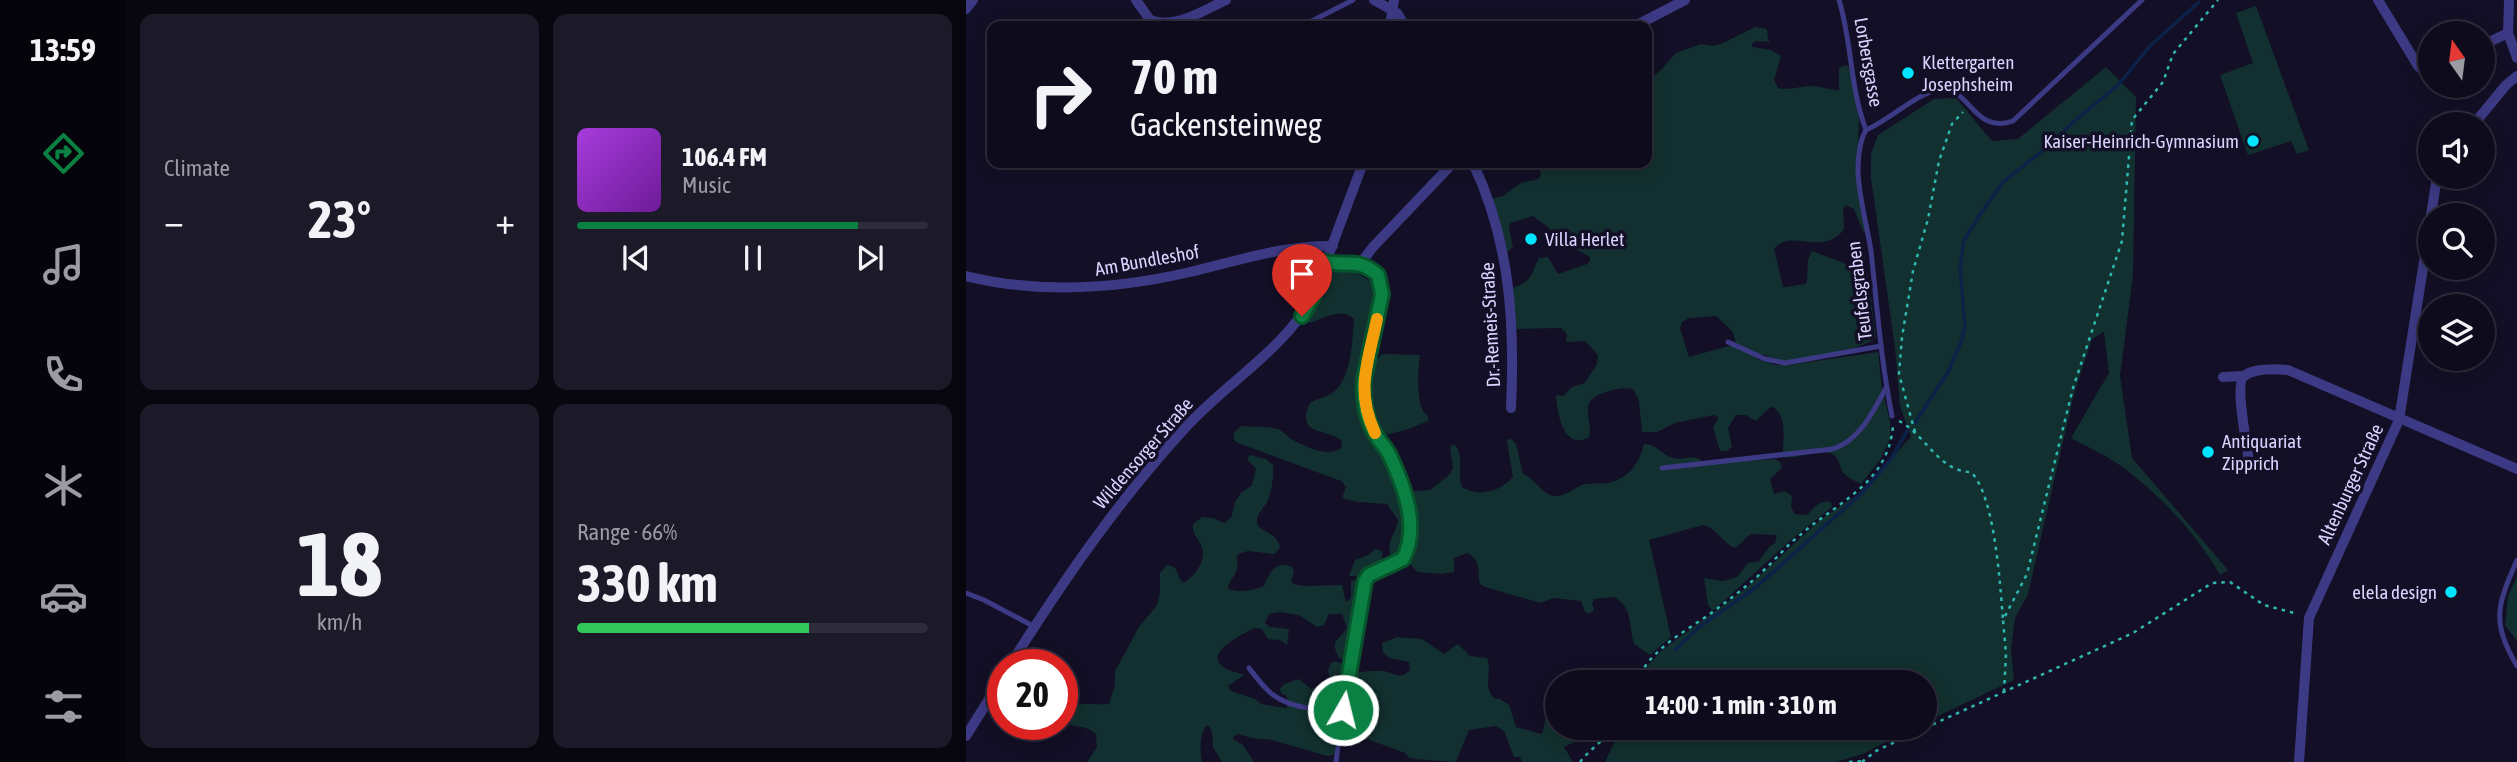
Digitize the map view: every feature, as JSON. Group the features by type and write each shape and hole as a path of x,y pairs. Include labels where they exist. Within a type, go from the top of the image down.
{"street":[{"path":"966,9 973,0"},
{"path":"1136,0 1146,16 1154,21"},
{"path":"1168,21 1185,18 1226,0"},
{"path":"1374,0 1393,5 1402,21"},
{"path":"1644,21 1685,0"},
{"path":"2378,0 2418,66"},
{"path":"2509,0 2508,33 2517,58"},
{"path":"2496,39 2508,33"},
{"path":"2484,112 2517,76"},
{"name":"Wildensorger Straße","path":"1020,649 1106,522 1168,447 1195,416 1282,339 1302,316 1312,299 1361,168"},
{"path":"1326,262 1360,264 1448,168"},
{"name":"Dr.-Remeis-Straße","path":"1475,168 1494,212 1509,284 1513,342 1511,408"},
{"name":"Am Bundleshof","path":"966,276 992,282 1042,287 1137,283 1267,253 1333,246"},
{"name":"Altenburger Straße","path":"2298,762 2309,618 2399,420 2421,280"},
{"path":"2223,377 2288,370 2517,469"},
{"path":"2244,376 2240,397 2249,463"},
{"path":"966,736 987,703"}],"lane":[{"path":"1312,21 1353,0"},
{"name":"Lorbersgasse","path":"1839,0 1847,29 1859,109 1866,130"},
{"path":"1866,130 1936,90 1953,91 1989,123 2004,124 2013,121 2142,0"},
{"name":"Teufelsgraben","path":"1866,130 1862,136 1858,172 1886,388 1892,415"},
{"path":"1336,762 1365,581 1369,575 1403,559 1411,531 1399,478 1389,453 1373,430 1365,403 1364,379 1382,294 1378,275 1360,264"},
{"path":"1728,342 1765,359 1784,363 1881,346"},
{"path":"1662,468 1847,445 1858,434 1886,388"},
{"path":"2517,560 2499,610 2504,643 2517,666"},
{"path":"966,593 1035,626"},
{"path":"1249,668 1269,692 1279,699 1322,711 1343,710"}],"path":[{"path":"2003,620 2027,574 2073,388 2122,241 2132,120 2163,82 2173,54 2218,0"},
{"path":"1915,432 1899,374 1906,311 1939,162 1952,124 1963,111 1971,108"},
{"path":"1892,415 1915,432 1945,464 1962,472 1971,472 1979,480 1997,548 2006,654 2004,692"},
{"path":"1642,670 1661,648 1739,593 1796,538 1863,487 1889,449 1892,415"},
{"path":"1937,723 2133,633 2199,590 2222,581 2230,582 2264,605 2309,618"},
{"path":"1580,762 1590,749 1604,740"},
{"path":"1849,762 1862,762 1875,751 1899,740"}],"green space":[{"path":"2256,6 2309,150 2297,154 2291,141 2248,155 2220,75 2253,63 2236,13"},
{"path":"1755,27 1767,29 1768,40 1771,42 1756,41 1752,47 1771,50 1781,56 1774,80 1778,88 1814,86 1839,90 1839,68 1846,65 1850,68 1859,120 1858,149 1866,232 1864,233 1854,209 1846,205 1843,209 1844,229 1836,237 1817,242 1789,241 1774,249 1783,287 1805,284 1812,251 1849,265 1854,262 1858,252 1864,250 1876,337 1859,346 1816,357 1781,361 1762,355 1756,356 1757,359 1775,365 1789,365 1878,352 1882,388 1890,421 1890,439 1880,460 1861,484 1842,471 1834,455 1816,452 1783,457 1783,423 1773,407 1756,421 1746,415 1736,415 1728,428 1732,447 1720,451 1713,427 1719,418 1714,415 1675,423 1657,432 1642,432 1639,401 1633,389 1619,389 1591,400 1588,405 1589,437 1573,439 1560,420 1556,395 1563,396 1572,387 1585,383 1597,364 1598,355 1585,341 1566,342 1567,334 1561,328 1514,329 1512,288 1528,280 1539,258 1548,257 1558,274 1587,264 1590,257 1563,242 1533,216 1510,223 1513,247 1506,253 1491,199 1503,196 1521,183 1539,179 1539,168 1652,168 1652,77 1676,53 1701,44 1713,46","holes":["1716,316 1733,332 1736,344 1689,357 1680,328 1682,322 1689,318"]},
{"path":"2106,67 2136,97 2133,275 2120,376 2132,458 2228,570 2220,575 2175,514 2133,475 2113,460 2071,438 2109,373 2104,332 2092,339 2074,394 2028,594 2015,618 2011,648 2014,680 1937,716 1937,670 1645,670 1661,651 1744,590 1821,519 1856,496 1911,437 1900,406 1895,348 1871,178 1871,154 1878,135 1934,99 1956,98 1992,141 2018,139"},
{"path":"1340,268 1350,270 1375,283 1380,294 1367,365 1371,366 1382,354 1420,355 1419,397 1428,421 1406,430 1376,437 1386,453 1401,492 1430,490 1448,476 1453,469 1450,447 1454,444 1459,454 1462,487 1475,492 1496,489 1513,477 1507,441 1510,438 1516,444 1523,474 1554,496 1585,484 1608,483 1622,478 1636,464 1644,444 1652,445 1670,457 1693,457 1704,464 1775,459 1780,462 1782,468 1770,479 1774,494 1785,491 1792,496 1791,507 1795,514 1807,515 1824,502 1831,502 1832,507 1791,540 1713,611 1708,605 1704,578 1723,581 1737,577 1748,563 1759,561 1775,543 1777,535 1751,534 1735,548 1703,525 1649,540 1671,637 1650,655 1634,644 1627,612 1614,597 1594,599 1594,610 1589,614 1585,612 1581,601 1553,598 1541,603 1485,587 1480,584 1477,562 1467,553 1454,558 1454,572 1417,572 1409,562 1391,555 1389,545 1398,520 1387,504 1342,498 1346,487 1341,481 1234,440 1234,433 1241,426 1267,427 1280,430 1304,446 1323,452 1341,448 1342,441 1312,428 1306,420 1310,403 1338,388 1350,360 1354,319 1338,314 1310,323 1306,318 1324,273"},
{"path":"1250,455 1266,459 1273,465 1270,494 1257,522 1260,528 1276,538 1280,548 1274,554 1248,551 1238,554 1237,569 1228,588 1241,591 1264,586 1274,569 1287,565 1292,567 1294,572 1291,580 1293,584 1342,585 1346,602 1351,598 1351,581 1356,580 1359,596 1356,619 1346,660 1339,658 1335,647 1336,641 1347,628 1342,614 1329,614 1324,625 1317,627 1299,615 1279,612 1269,614 1265,623 1270,627 1289,629 1287,645 1280,640 1268,639 1262,629 1254,628 1222,649 1218,660 1224,668 1244,675 1228,686 1231,691 1255,699 1261,704 1287,708 1287,696 1281,693 1280,689 1284,684 1299,679 1311,689 1330,679 1328,670 1331,663 1335,661 1343,664 1345,671 1335,753 1327,756 1272,740 1239,734 1233,739 1243,745 1254,762 1222,762 1213,747 1212,732 1209,726 1206,726 1201,739 1202,762 1087,762 1097,747 1096,734 1078,727 1078,705 1109,704 1115,685 1115,671 1139,627 1157,605 1160,573 1167,565 1171,566 1176,569 1183,583 1196,572 1202,561 1203,550 1194,533 1193,524 1202,517 1224,523 1231,518 1235,502 1241,493 1252,485 1256,469 1247,459"},
{"path":"1375,549 1382,551 1382,559 1361,576 1349,576 1355,560"},
{"path":"2517,577 2517,641 2505,625 2508,596"},
{"path":"1397,637 1422,639 1444,654 1458,644 1470,656 1487,658 1490,693 1509,705 1516,727 1542,734 1545,721 1545,740 1579,740 1564,747 1573,762 1522,762 1520,757 1514,757 1504,731 1496,726 1469,730 1456,762 1409,758 1405,753 1342,731 1351,674 1381,671 1401,676 1410,670 1409,662 1389,658 1383,652 1382,643"},
{"path":"1615,740 1884,740 1884,743 1865,753 1836,762 1605,762"}],"waterway":[{"path":"1915,423 1948,372 1961,342 1965,327 1960,267 1964,240 1981,213 2003,182 2118,85 2151,45 2199,2"},
{"path":"1675,650 1698,628 1755,588 1862,493 1891,459 1907,431"}],"slow traffic":[{"path":"1375,433 1365,403 1363,387 1377,319"}],"place":[{"name":"Klettergarten Josephsheim","path":"1908,73"},
{"name":"Kaiser-Heinrich-Gymnasium","path":"2253,141"},
{"name":"Villa Herlet","path":"1531,239"},
{"name":"Antiquariat Zipprich","path":"2208,452"},
{"name":"elela design","path":"2451,592"}],"route":[{"path":"1302,316 1312,299 1326,262 1355,262 1378,275 1382,294 1363,393 1373,430 1389,453 1399,478 1411,524 1409,543 1403,559 1369,575 1365,581 1343,710"}]}
